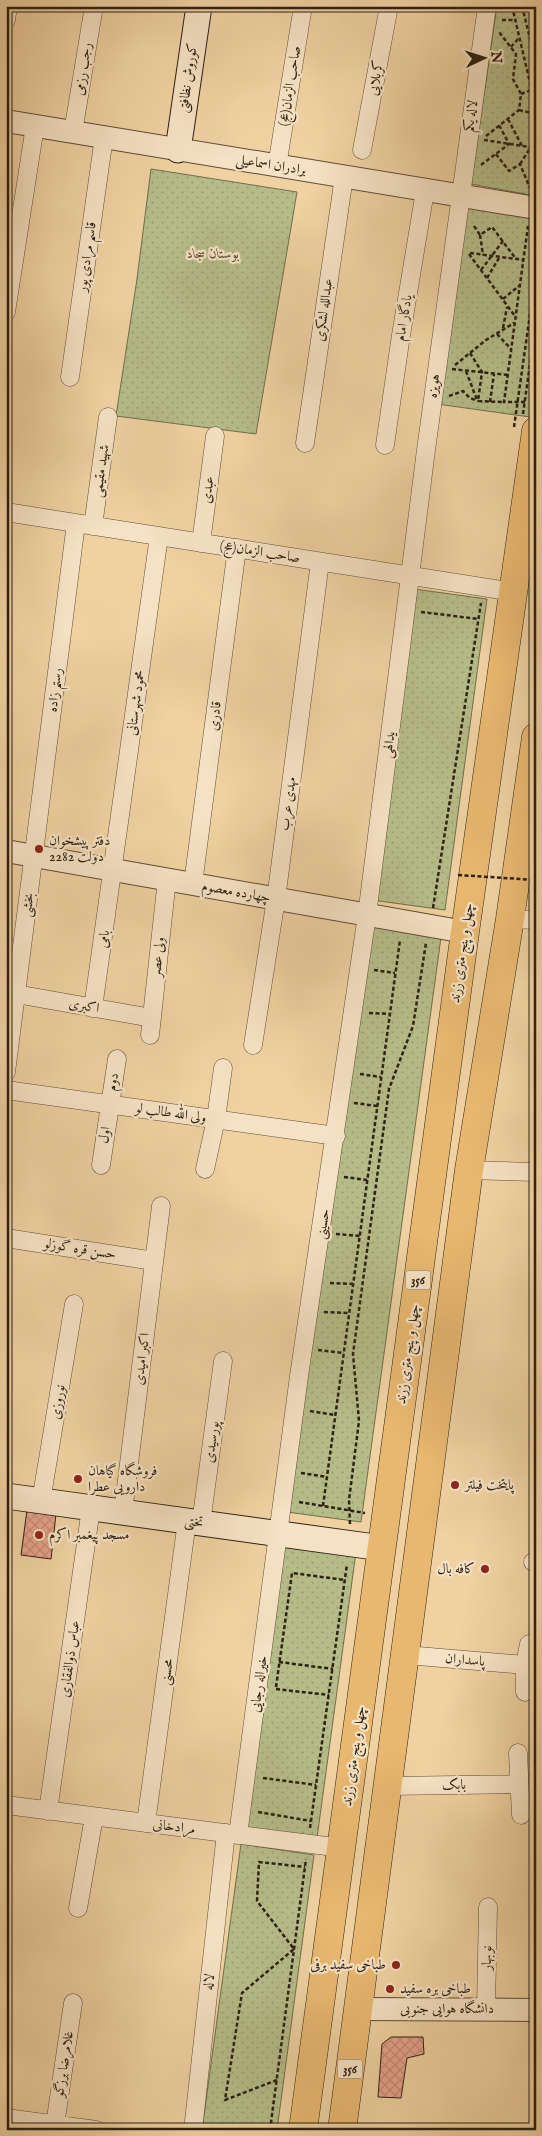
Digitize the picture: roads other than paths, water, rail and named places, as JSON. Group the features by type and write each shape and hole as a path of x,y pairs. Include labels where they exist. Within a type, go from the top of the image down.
{"main road":[{"name":"کوروش نظافتی","path":"178,150 199,6"},
{"name":"چهل و پنج متری زرند","path":"304,2123 465,932 536,431"},
{"name":"356","path":"341,2130 470,1170 523,919 536,737"},
{"name":"تختی","path":"6,1496 382,1548"},
{"path":"334,1905 344,1922 352,1925 360,1924 372,1910"},
{"path":"321,2008 358,2009"},
{"path":"304,2123 317,2104 328,2100 336,2108 341,2130"}],"street":[{"path":"6,20 8,6"},
{"name":"رجب رزمی","path":"73,132 94,6"},
{"name":"صاحب الزمان(عج)","path":"277,166 303,6"},
{"name":"کربلایی","path":"362,150 389,6"},
{"name":"لاله یکم","path":"460,197 492,13"},
{"name":"برادران اسماعیلی","path":"6,121 460,197 531,198"},
{"path":"6,312 36,126"},
{"name":"قاسم مرادی پور","path":"70,377 104,138"},
{"name":"عبدالله لشکری","path":"305,443 344,178"},
{"name":"یادگار امام","path":"385,445 425,191"},
{"name":"هویزه","path":"410,576 460,197"},
{"name":"شهید مقیمی","path":"85,525 108,417"},
{"name":"عبدی","path":"201,543 215,436"},
{"name":"صاحب الزمان(عج)","path":"6,512 514,592"},
{"name":"رستم زاده","path":"34,856 85,525"},
{"name":"محمود شهرستانی","path":"114,870 159,536"},
{"name":"قادری","path":"193,884 236,548"},
{"name":"مهدی عرب","path":"253,1045 276,899 320,562"},
{"name":"یدالهی","path":"368,915 410,576"},
{"name":"چهارده معصوم","path":"6,851 465,932"},
{"name":"بخشی","path":"6,1072 34,856"},
{"name":"بامی","path":"93,1008 114,870"},
{"name":"ولی عصر","path":"150,1035 167,880"},
{"name":"حسینی","path":"279,1534 299,1376 368,915"},
{"name":"اکبری","path":"16,994 152,1018"},
{"name":"دوم","path":"110,1105 116,1060"},
{"path":"205,1168 216,1119 223,1068"},
{"name":"ولی الله طالب لو","path":"6,1090 336,1136"},
{"name":"اول","path":"101,1165 110,1105"},
{"path":"470,1170 536,1172"},
{"name":"اکبر امیدی","path":"123,1512 161,1206"},
{"name":"حسن قره گوزلو","path":"6,1238 154,1261"},
{"name":"نوروزی","path":"41,1501 74,1304"},
{"name":"پورسیدی","path":"194,1522 223,1361"},
{"name":"عباس ذوالفقاری","path":"48,1811 91,1508"},
{"name":"محسنی","path":"146,1823 194,1522"},
{"name":"خیراله رجایی","path":"240,1835 279,1534"},
{"path":"525,1692 525,1665 529,1644"},
{"name":"پاسداران","path":"406,1655 525,1665"},
{"path":"518,1753 521,1815"},
{"name":"بابک","path":"388,1786 519,1784"},
{"name":"مرادخانی","path":"6,1805 342,1848"},
{"path":"78,1908 94,1816"},
{"name":"لاله","path":"193,2130 240,1835"},
{"name":"نوبهار","path":"486,2009 488,1907"},
{"name":"غلامرضا برزگو","path":"55,2125 73,2003"},
{"name":"دانشگاه هوایی جنوبی","path":"358,2009 536,2010"},
{"path":"6,2118 96,2130"}],"place":[{"name":"دفتر پیشخوان دولت 2282","path":"39,849"},
{"name":"فروشگاه گیاهان دارویی عطرا","path":"78,1479"},
{"name":"پایتخت فیلتر","path":"455,1485"},
{"name":"مسجد پیغمبر اکرم","path":"39,1535"},
{"name":"کافه بال","path":"485,1569"},
{"name":"طباخی سفید برفی","path":"396,1965"},
{"name":"طباخی بره سفید","path":"390,1989"}],"park label":[{"name":"بوستان سجاد","path":"213,254"}]}
